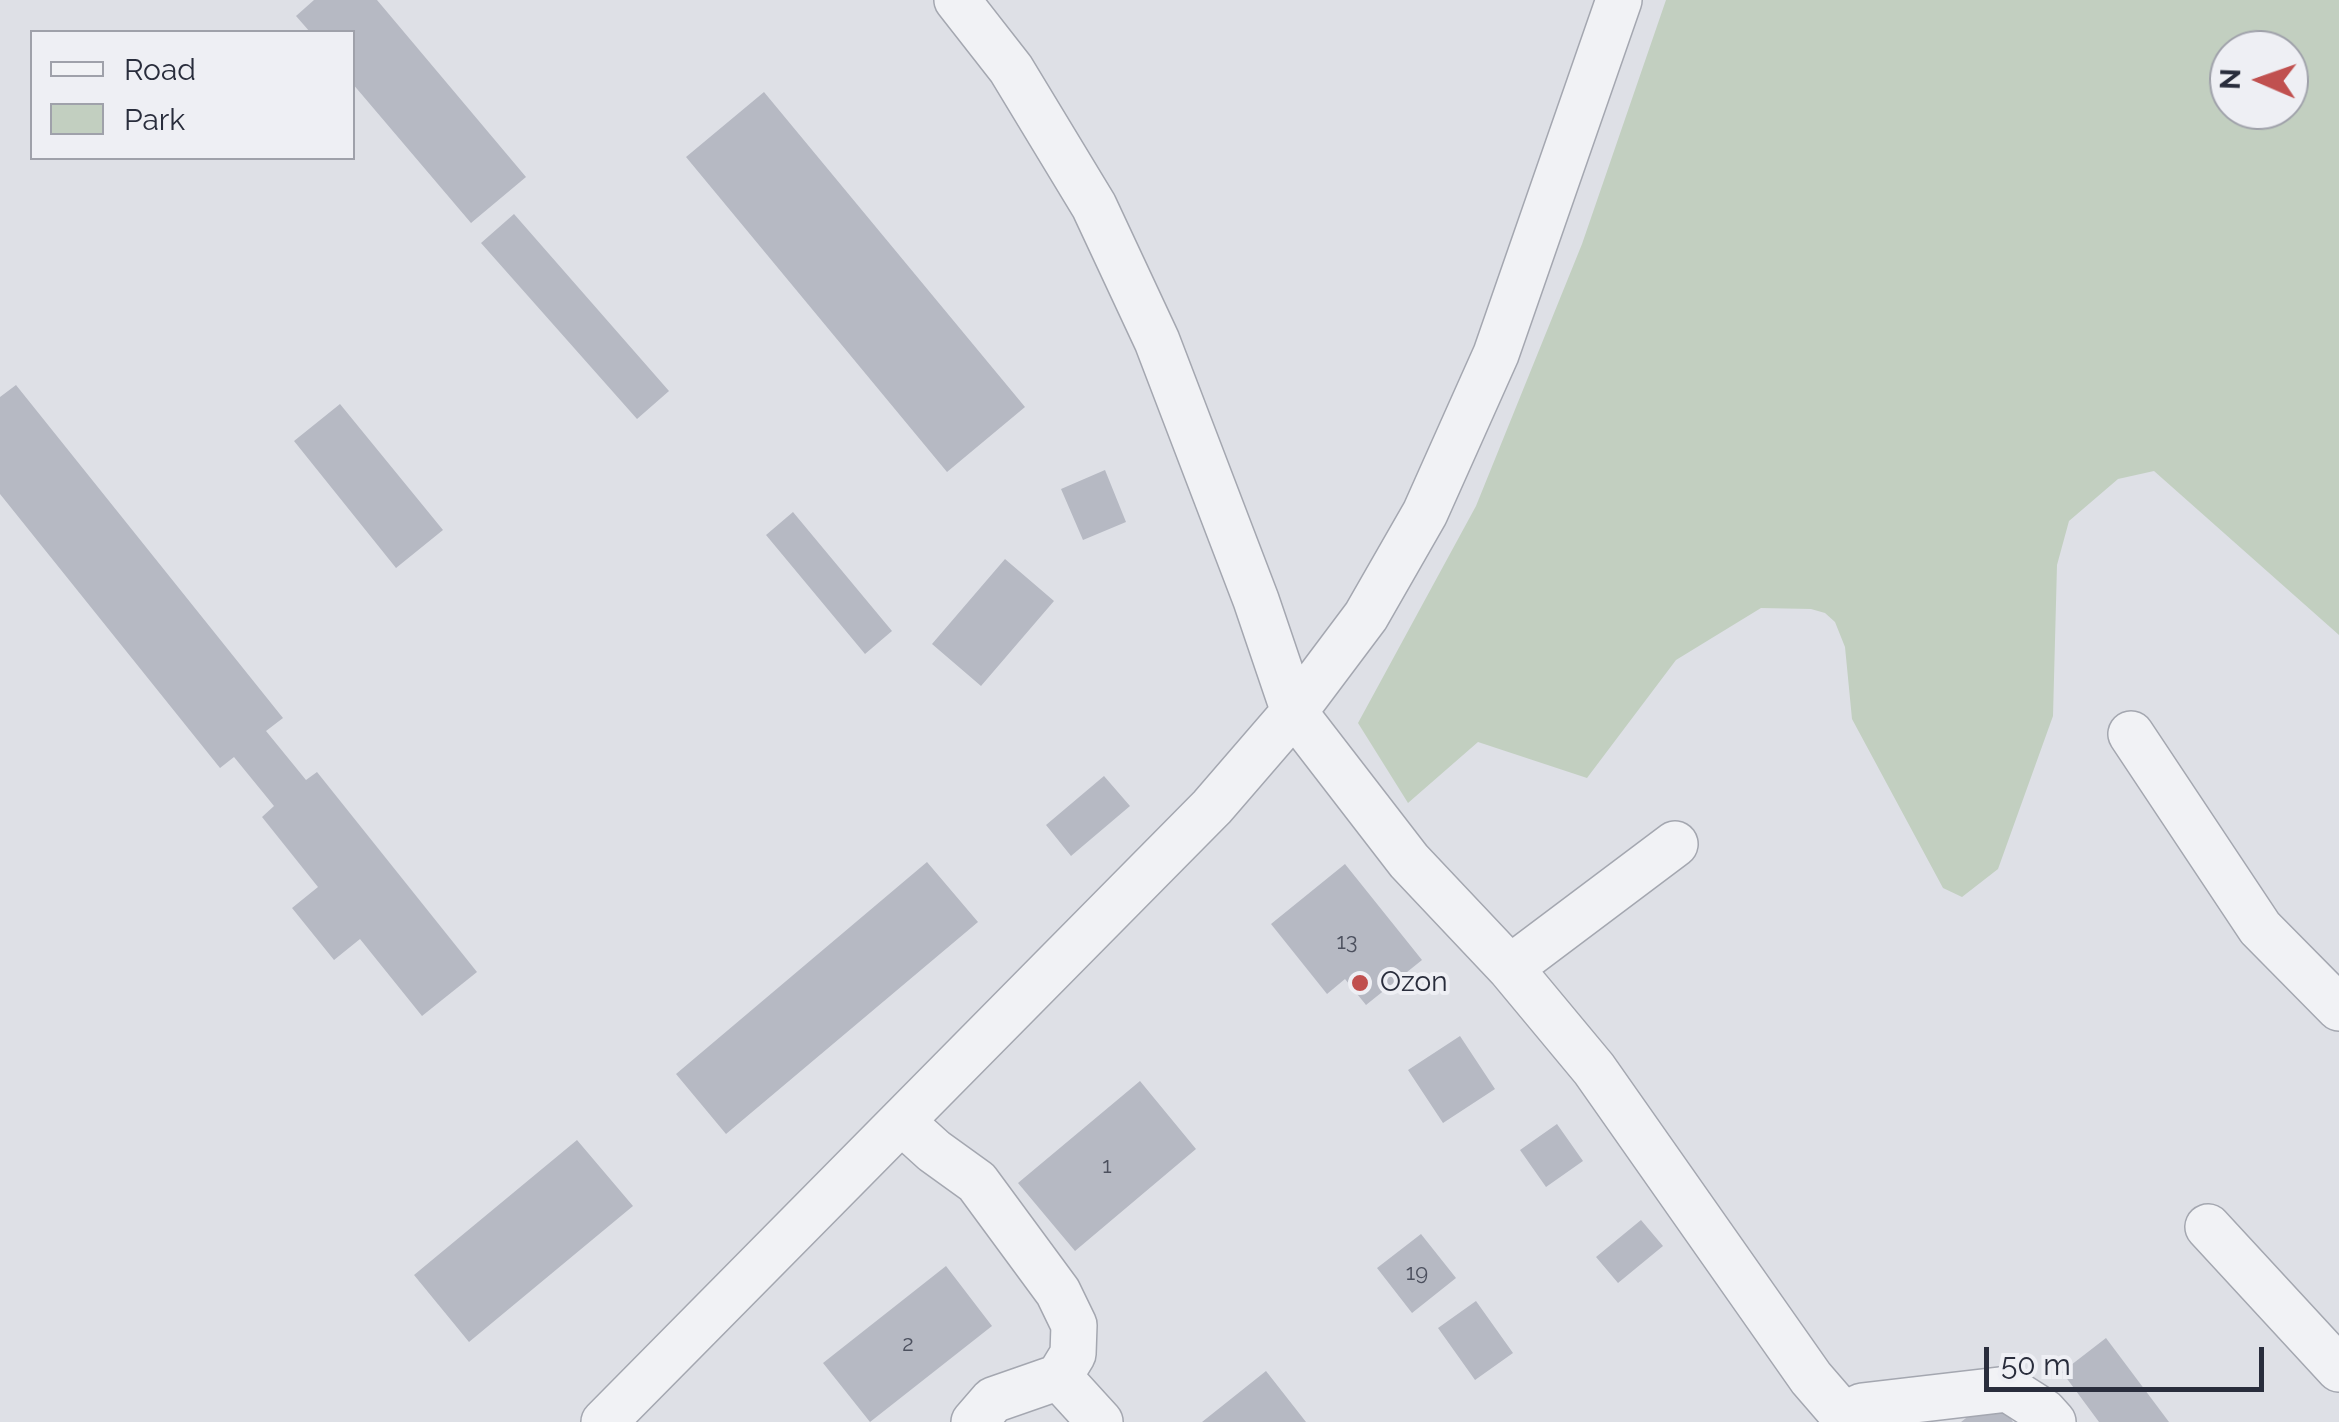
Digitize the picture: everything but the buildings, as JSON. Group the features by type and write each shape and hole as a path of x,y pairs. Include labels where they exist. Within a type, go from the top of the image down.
{"street":[{"path":"957,0 1011,69 1094,206 1157,341 1256,600 1294,712 1410,860 1510,968 1594,1069 1811,1378 1847,1419 1862,1406 2008,1389 2053,1422"},
{"path":"604,1422 1212,807 1294,712 1366,616 1425,513 1496,354 1619,0"},
{"path":"2131,734 2260,928 2339,1008"},
{"path":"1510,968 1675,844"},
{"path":"902,1122 977,1182 1058,1292 1074,1326 1074,1354 1059,1377 993,1400 974,1422"},
{"path":"2208,1227 2339,1368"},
{"path":"1059,1377 1100,1422"}],"green space":[{"path":"1666,0 2339,0 2339,635 2154,471 2118,479 2069,521 2057,565 2053,716 1998,869 1962,897 1943,888 1852,719 1845,647 1835,622 1825,613 1811,609 1761,608 1676,660 1587,778 1478,742 1408,803 1358,723 1476,506 1582,244"}],"place":[{"name":"Ozon","path":"1360,983"}]}
